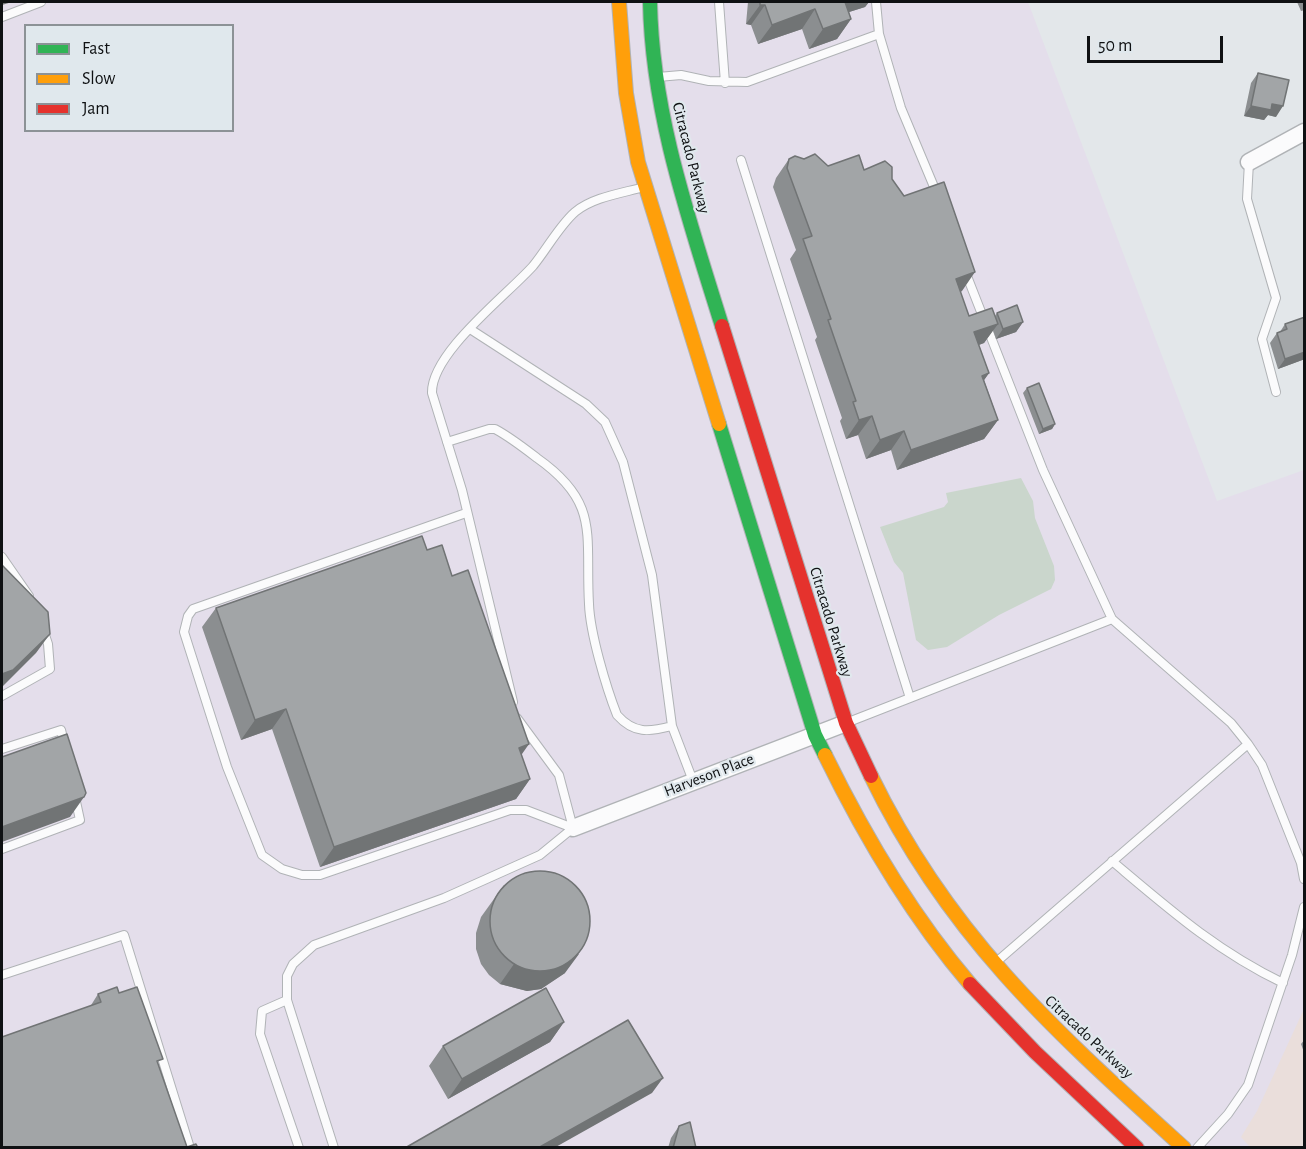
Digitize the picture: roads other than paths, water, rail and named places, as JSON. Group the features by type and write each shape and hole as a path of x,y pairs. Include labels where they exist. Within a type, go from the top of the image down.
{"main road":[{"path":"619,2 626,93 645,187 815,735 846,801 887,872 949,958 975,991 1041,1059 1137,1148"},
{"name":"Citracado Parkway","path":"650,2 656,78 670,154 846,723 865,768 928,878 964,930 1048,1022 1184,1148"}],"street":[{"path":"1249,162 1305,132"},
{"name":"Harveson Place","path":"573,828 846,723"}],"lane":[{"path":"2,17 41,2"},
{"path":"719,2 725,83"},
{"path":"876,2 879,34 901,108 941,207"},
{"path":"656,78 681,75 725,83 747,82 879,34"},
{"path":"741,160 910,698"},
{"path":"1249,162 1247,199 1276,298 1262,339 1276,392"},
{"path":"573,828 559,775 518,721 462,490 432,393 432,381 436,370 470,329 533,265 575,212 587,204 645,187"},
{"path":"962,262 1043,470 1112,619 1231,723 1248,744 1262,765 1301,863 1305,879"},
{"path":"470,329 597,412 612,434 648,554 672,726 693,781"},
{"path":"447,442 495,429 561,475 571,486 581,506 588,538 590,616 617,715 624,723 640,731 672,726"},
{"path":"466,513 193,609 188,616 184,632 227,767 262,855 282,869 302,875 320,875 510,810 526,810 573,828"},
{"path":"2,557 35,605"},
{"path":"2,696 50,669 48,644 39,615"},
{"path":"846,723 1112,619"},
{"path":"2,749 62,730 66,752"},
{"path":"993,964 1248,744"},
{"path":"2,849 80,820 73,786"},
{"path":"334,1148 287,1000 287,976 293,964 314,945 444,898 540,855 573,828"},
{"path":"1112,861 1207,940 1245,965 1283,983"},
{"path":"1197,1148 1228,1114 1248,1085 1283,983 1305,907"},
{"path":"2,975 124,935 190,1148"},
{"path":"287,1000 262,1011 260,1034 299,1148"}]}
